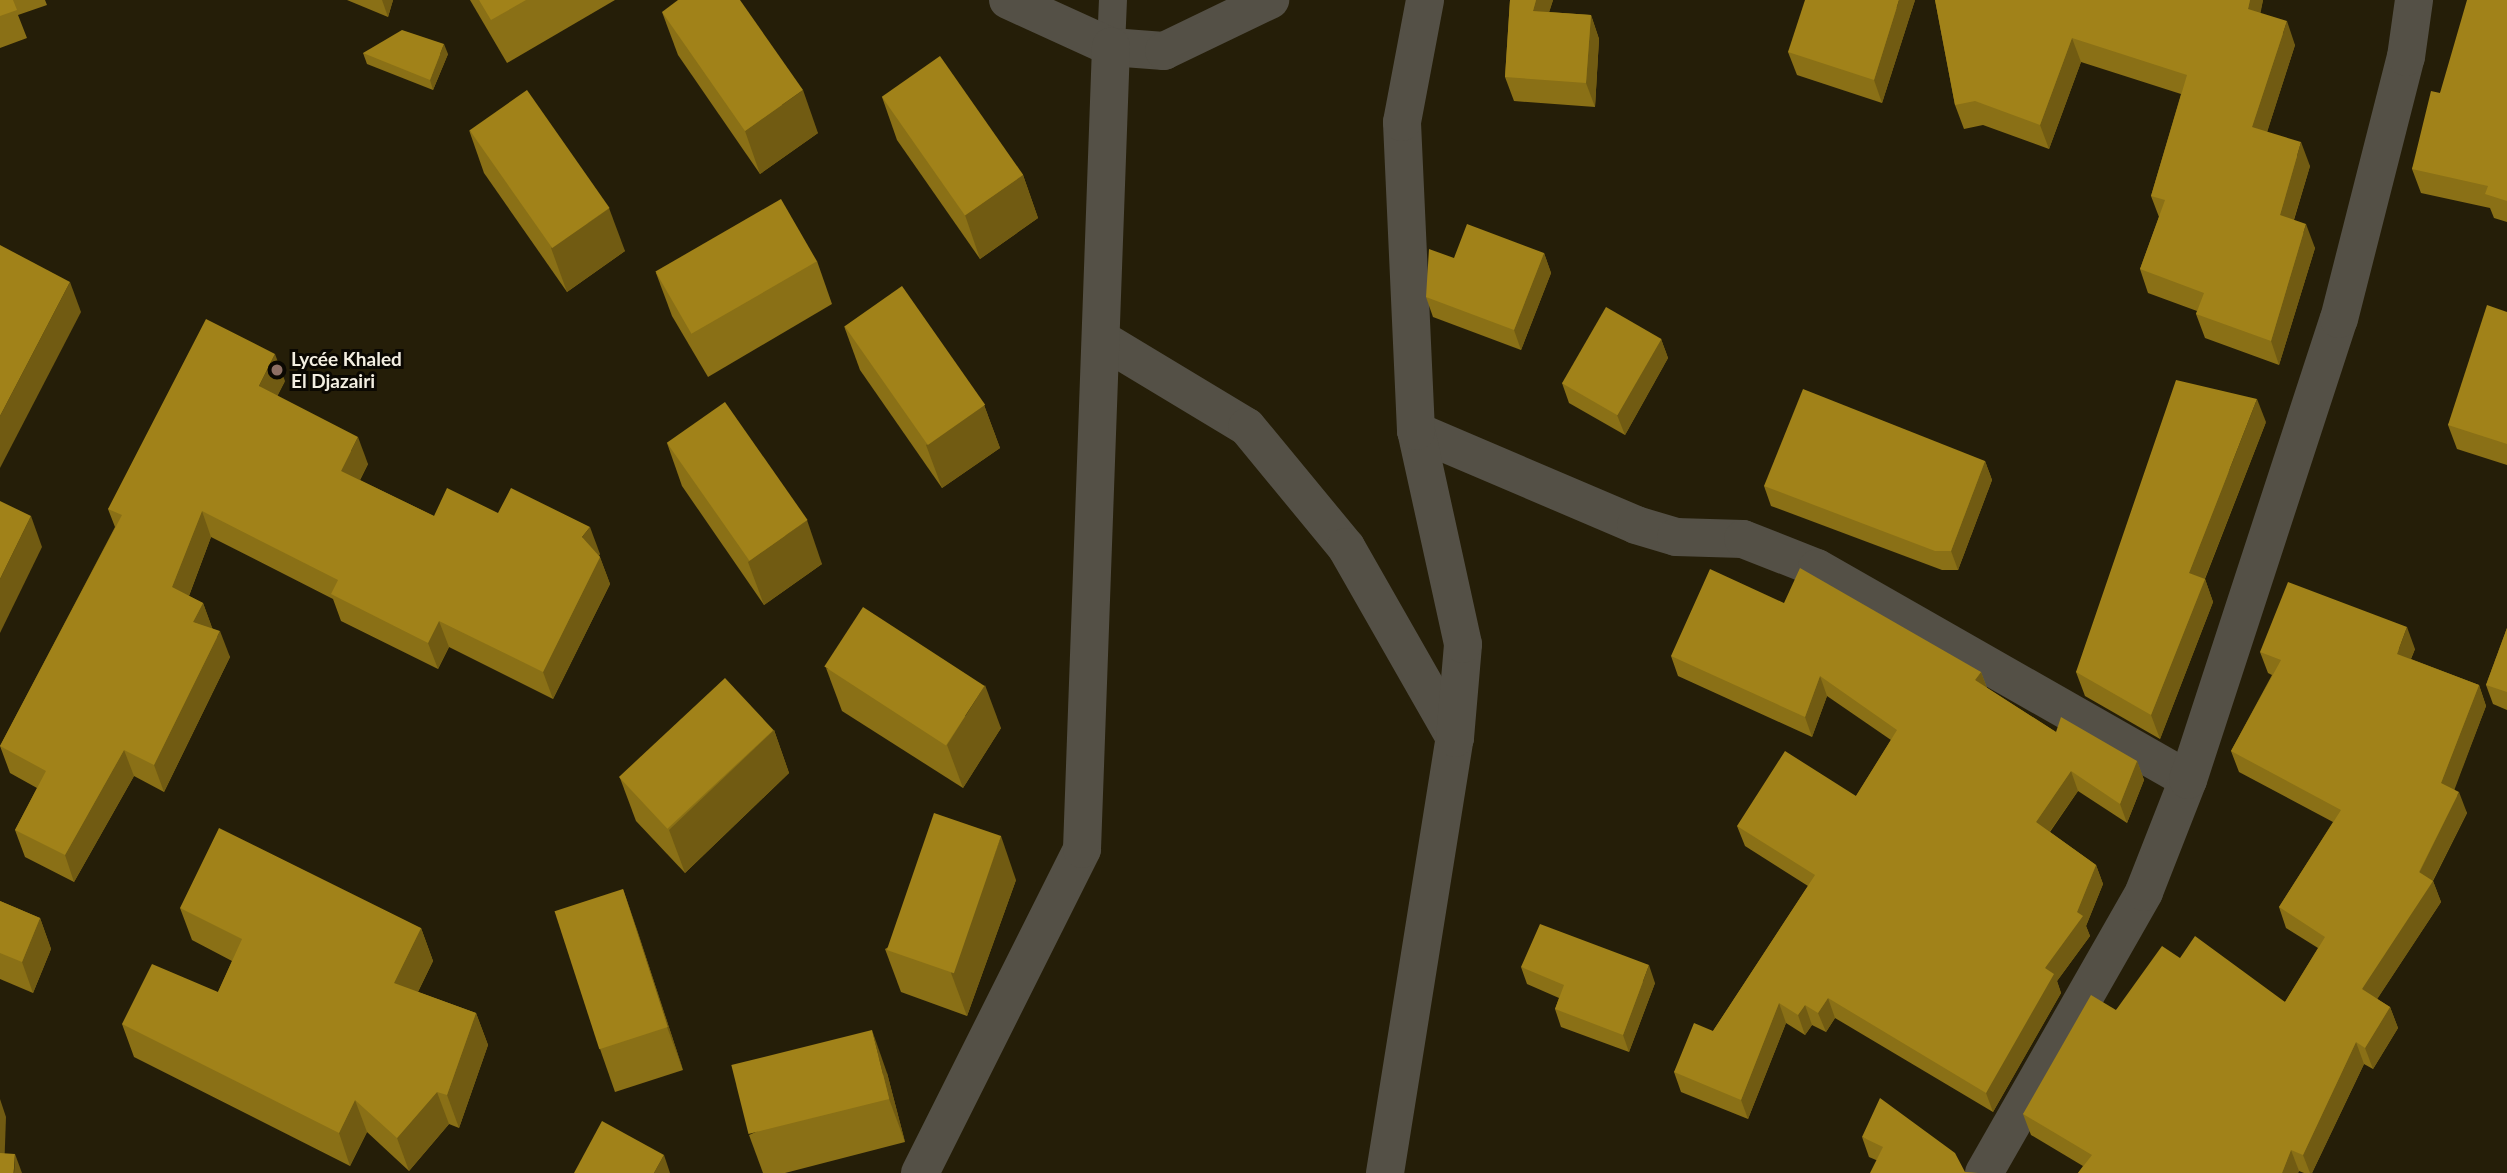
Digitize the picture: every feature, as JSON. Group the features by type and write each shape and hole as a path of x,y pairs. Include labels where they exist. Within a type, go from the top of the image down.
{"street":[{"path":"1009,0 1111,47 1164,51"},
{"path":"1108,108 1164,51 1270,0"},
{"path":"1385,1173 1455,738 1464,644 1416,431 1402,122 1425,0"},
{"path":"1984,1173 2144,892 2188,780 2339,319 2406,57 2414,0"},
{"path":"920,1173 1083,849 1111,47"},
{"path":"1101,339 1247,427 1346,547 1455,738"},
{"path":"1416,431 1636,525 1676,537 1743,539 1818,568 2188,780"}],"lane":[{"path":"1111,47 1113,0"}],"building":[{"path":"0,0 13,0 17,10 0,16"},
{"path":"479,0 526,0 491,20"},
{"path":"678,0 740,0 803,90 745,131 662,12"},
{"path":"1510,0 1536,0 1533,11 1591,15 1586,83 1505,77"},
{"path":"1805,0 1899,0 1874,80 1788,52"},
{"path":"1935,0 2250,0 2248,9 2287,21 2252,127 2301,142 2280,215 2306,224 2271,341 2196,314 2204,293 2140,269 2165,200 2151,196 2187,75 2072,38 2040,125 1975,101 1955,105"},
{"path":"2467,0 2507,0 2507,201 2485,194 2488,186 2412,169 2431,91 2440,93"},
{"path":"402,30 444,44 430,80 363,53"},
{"path":"940,56 1023,175 965,216 882,97"},
{"path":"527,90 610,208 552,248 470,130"},
{"path":"781,199 817,261 691,334 655,272"},
{"path":"1467,224 1544,253 1514,330 1426,297 1429,249 1454,258"},
{"path":"0,245 70,282 0,416"},
{"path":"902,286 985,405 928,445 845,326"},
{"path":"2487,305 2507,312 2507,444 2448,425"},
{"path":"1606,307 1661,339 1617,415 1562,383"},
{"path":"206,319 275,354 259,386 358,437 341,471 434,516 447,488 498,513 511,488 590,527 582,537 600,557 543,672 439,621 428,643 331,594 338,580 202,511 172,587 203,603 193,622 220,631 154,765 124,750 65,855 15,830 46,771 0,746 122,515 108,509"},
{"path":"2176,380 2257,399 2189,573 2205,579 2151,715 2076,672"},
{"path":"1803,389 1985,461 1951,551 1935,551 1764,486"},
{"path":"725,402 808,520 749,561 667,443"},
{"path":"0,501 31,516 0,579"},
{"path":"1800,568 1981,672 1975,680 2056,732 2061,717 2137,761 2120,804 2071,771 2036,822 2096,865 2077,912 2083,916 2045,968 2054,974 1986,1093 1828,998 1818,1013 1805,1005 1798,1015 1779,1003 1741,1100 1674,1072 1694,1023 1713,1031 1815,875 1737,826 1785,751 1856,796 1897,730 1820,676 1805,717 1671,656 1710,569 1784,603"},
{"path":"2288,582 2407,627 2397,654 2479,685 2441,783 2459,792 2419,872 2433,881 2362,989 2390,1007 2365,1048 2356,1042 2303,1155 2291,1150 2282,1173 2078,1173 2092,1155 2023,1114 2091,995 2116,1010 2162,946 2180,958 2195,936 2285,1002 2325,937 2279,907 2341,810 2231,751 2281,660 2260,652"},
{"path":"863,607 985,686 946,746 824,667"},
{"path":"2507,628 2507,692 2486,685"},
{"path":"725,678 773,730 667,829 619,777"},
{"path":"934,813 1001,836 954,973 887,950"},
{"path":"219,828 421,928 394,983 476,1013 447,1095 437,1092 397,1138 355,1100 339,1133 122,1024 152,964 218,992 242,939 180,908"},
{"path":"623,889 668,1027 599,1049 555,911"},
{"path":"0,901 40,918 22,962 0,953"},
{"path":"1540,924 1649,965 1623,1035 1555,1009 1564,985 1521,967"},
{"path":"872,1030 889,1099 748,1134 731,1065"},
{"path":"1880,1098 1955,1153 1965,1172 1978,1173 1870,1173 1883,1147 1862,1137"},
{"path":"602,1121 664,1155 654,1173 574,1173"},
{"path":"0,1153 15,1154 14,1173 0,1173"}],"place":[{"name":"Lycée Khaled El Djazairi","path":"277,370"}]}
